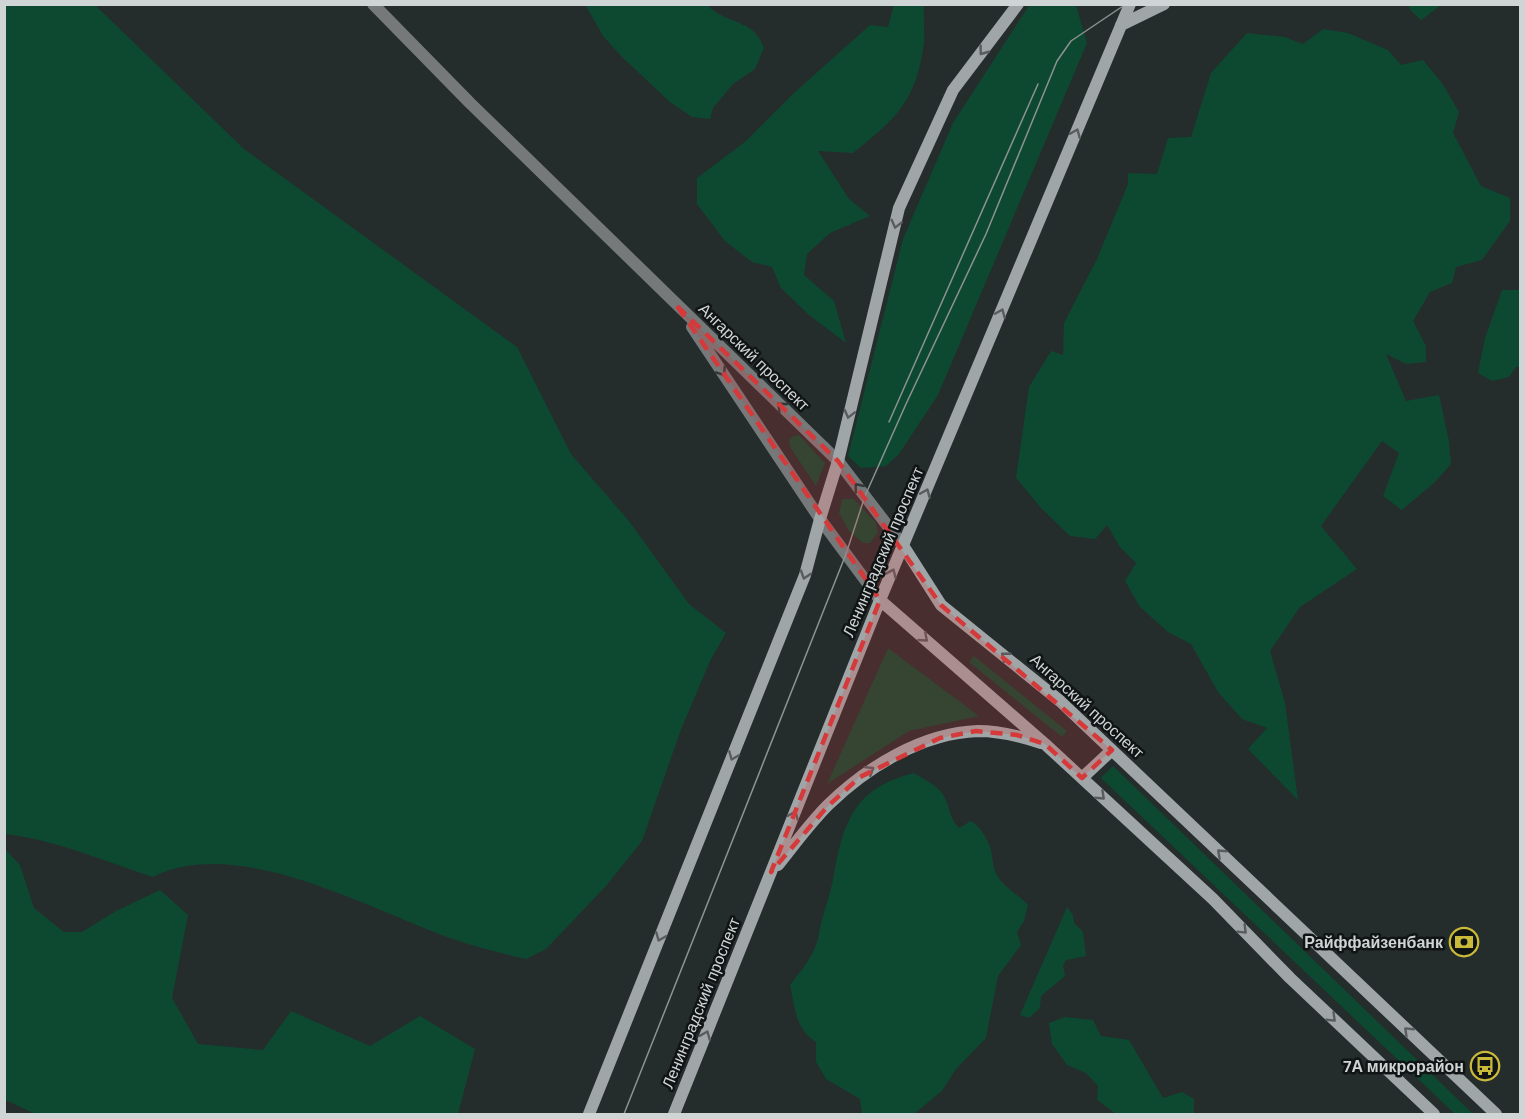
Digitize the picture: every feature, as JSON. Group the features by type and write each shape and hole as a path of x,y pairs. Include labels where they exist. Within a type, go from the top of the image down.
{"main road":[{"path":"589,1114 805,575 838,461 899,208 953,90 1018,4"},
{"name":"Ленинградский проспект","path":"674,1114 880,600 1130,4"},
{"path":"1121,26 1164,4"},
{"name":"Ангарский проспект","path":"904,547 941,604 1060,701 1496,1114"},
{"name":"Ангарский проспект","path":"880,600 1045,744 1213,899 1290,978 1434,1114"},
{"path":"771,872 827,807 846,789 860,777 901,753 940,738 976,731 1017,735 1045,744"},
{"path":"1082,778 1112,750"}],"street":[{"name":"Ангарский проспект","path":"373,4 470,103 838,461 904,547"},
{"name":"Ангарский проспект","path":"677,306 820,519 880,600"}],"highlighted area":[{"path":"677,306 838,461 941,605 1112,750 1082,778 1045,744 1017,735 976,731 940,738 860,777 827,807 771,872 880,600"}],"green space":[{"path":"5,4 95,5 244,149 517,347 571,454 629,521 689,604 726,633 710,661 680,732 642,841 606,886 546,949 526,959 478,947 303,881 263,870 224,864 187,866 153,877 61,846 5,834"},
{"path":"1030,4 1076,5 1087,43 938,395 899,454 886,466 861,468 848,456 903,239 953,123"},
{"path":"587,5 708,5 719,14 752,30 764,48 755,69 733,84 713,108 710,119 692,117 670,102 623,58 603,36"},
{"path":"894,5 924,5 924,42 921,62 910,94 893,118 853,153 818,151 849,199 870,216 830,233 807,254 804,275 834,301 846,343 809,315 781,288 772,267 752,262 725,241 697,204 697,178 746,141 794,93 870,25 888,27"},
{"path":"1408,5 1441,5 1421,20"},
{"path":"1323,29 1348,33 1388,50 1401,65 1423,60 1442,83 1459,112 1453,133 1481,186 1510,198 1510,221 1482,260 1456,267 1452,283 1430,292 1413,321 1426,346 1426,362 1406,364 1386,354 1406,401 1439,395 1449,441 1451,464 1435,482 1402,510 1383,496 1399,453 1382,441 1321,526 1357,569 1300,607 1270,651 1285,703 1298,800 1248,749 1267,728 1242,719 1218,692 1191,644 1168,632 1140,607 1125,581 1136,563 1120,547 1107,525 1095,539 1070,536 1041,508 1016,478 1029,387 1051,351 1063,355 1064,323 1097,259 1128,184 1128,173 1157,174 1168,138 1191,137 1211,73 1247,33 1285,37 1303,44"},
{"path":"1502,290 1520,290 1520,367 1516,367 1509,377 1492,381 1478,373 1485,338"},
{"path":"799,435 825,463 816,486 790,447 789,440"},
{"path":"842,499 854,499 876,523 878,533 870,543 863,543 849,531 839,513"},
{"path":"888,648 979,716 909,731 827,784"},
{"path":"974,656 1067,731 1062,737 969,662"},
{"path":"1113,766 1473,1114 1455,1114 1101,778"},
{"path":"914,773 942,793 959,828 971,821 980,829 990,847 998,876 1028,905 1024,921 1017,932 1021,945 998,976 986,1038 956,1069 942,1091 914,1114 862,1114 860,1099 826,1079 816,1062 816,1042 809,1037 800,1024 790,985 815,948 848,822 865,797 894,779"},
{"path":"5,849 20,865 34,908 64,932 82,932 116,911 160,890 188,915 172,998 198,1044 263,1050 291,1011 370,1046 420,1016 475,1049 458,1114 36,1114 5,1100"},
{"path":"1067,907 1073,915 1074,923 1083,932 1086,956 1066,960 1063,966 1065,976 1041,996 1040,1008 1029,1018 1020,1015"},
{"path":"1065,1017 1093,1020 1101,1036 1129,1040 1163,1098 1182,1092 1194,1099 1194,1114 1116,1114 1097,1100 1098,1086 1086,1073 1067,1065 1052,1044 1049,1023"}],"tram line":[{"path":"624,1114 846,554 865,496 986,234 1057,61 1071,41 1126,4"},
{"path":"889,422 1038,84"}],"place":[{"name":"Райффайзенбанк","path":"1464,942"},
{"name":"7А микрорайон","path":"1485,1066"}]}
